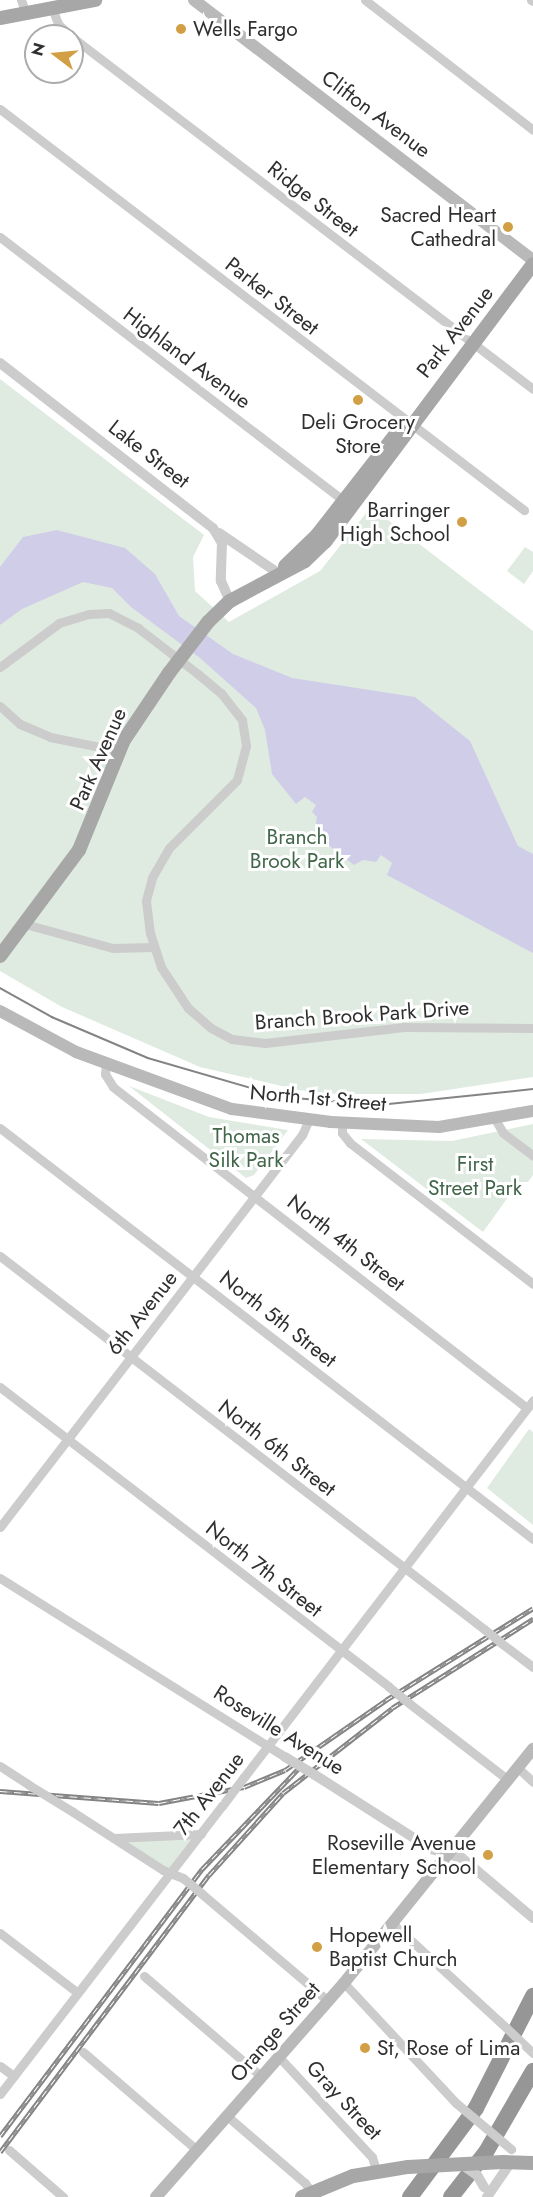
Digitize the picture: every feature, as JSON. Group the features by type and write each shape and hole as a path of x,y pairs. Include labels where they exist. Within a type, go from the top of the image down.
{"highway":[{"path":"410,2197 476,2108 533,1996"},
{"path":"452,2197 486,2152 533,2071"}],"main road":[{"path":"0,18 24,6 52,8 95,0"},
{"name":"Clifton Avenue","path":"194,0 533,262"},
{"name":"Park Avenue","path":"0,956 26,924 84,841 120,751 138,715 208,622 230,601 278,573 348,504 404,441 410,424 533,262"},
{"path":"0,1011 71,1050 106,1064"},
{"name":"North 1st Street","path":"106,1064 220,1107 309,1119 446,1127 533,1111"},
{"name":"Orange Street","path":"156,2197 344,1983 533,1749"},
{"path":"307,2195 376,2170 508,2158 533,2163"}],"street":[{"path":"365,0 533,130"},
{"name":"Ridge Street","path":"52,8 58,24"},
{"name":"Ridge Street","path":"84,45 533,389"},
{"name":"Parker Street","path":"0,109 524,510"},
{"name":"Highland Avenue","path":"0,237 348,504"},
{"name":"Lake Street","path":"0,363 213,528 278,573"},
{"path":"213,528 222,543 221,581 230,601"},
{"name":"Branch Brook Park Drive","path":"0,668 60,623 109,613 138,628 203,678 242,720 246,746 237,780 177,838 150,883 146,914 153,947 165,974 188,1008 217,1032 239,1041 283,1042 422,1026 533,1028"},
{"path":"0,706 20,724 50,737 120,751"},
{"path":"26,924 113,948 153,947"},
{"name":"North 4th Street","path":"106,1064 105,1074 110,1084 254,1197 530,1404"},
{"name":"6th Avenue","path":"0,1527 302,1135 309,1119"},
{"path":"495,1119 503,1133 533,1156"},
{"path":"342,1122 346,1140 533,1284"},
{"name":"North 5th Street","path":"0,1128 533,1539"},
{"name":"North 6th Street","path":"0,1256 533,1667"},
{"name":"North 7th Street","path":"0,1387 507,1779"},
{"name":"7th Avenue","path":"0,2094 530,1404"},
{"name":"Roseville Avenue","path":"0,1578 431,1849 462,1858 533,1918"},
{"path":"0,1766 170,1873 183,1878 328,2001"},
{"path":"517,1767 533,1782"},
{"path":"114,1838 201,1834"},
{"path":"392,1923 533,2053"},
{"path":"0,1933 78,1992"},
{"path":"144,1977 262,2077"},
{"path":"344,1983 508,2158 485,2194"},
{"path":"83,2052 197,2150"},
{"name":"Gray Street","path":"279,2057 372,2157 376,2170"},
{"path":"0,2066 14,2076"},
{"path":"227,2116 305,2182 307,2195"},
{"path":"9,2150 63,2197"},
{"path":"461,2164 477,2175 485,2194"}],"green space":[{"name":"Branch Brook Park","path":"0,379 204,535 193,557 195,591 229,622 320,571 371,507 533,631 533,1077 421,1094 335,1094 299,1090 200,1067 62,1007 0,971"},
{"path":"525,547 533,552 533,571 524,584 507,571"},
{"name":"Thomas Silk Park","path":"129,1086 209,1117 288,1130 254,1175 246,1178"},
{"name":"First Street Park","path":"533,1124 533,1175 525,1186 519,1182 483,1232 361,1139 452,1141"},
{"path":"529,1429 533,1432 533,1525 487,1488"},
{"path":"194,1838 168,1871 123,1841"}],"shaded area":[{"path":"57,530 125,548 155,574 179,616 233,654 292,678 415,697 470,741 518,846 533,854 533,953 387,875 392,863 381,855 376,862 363,860 354,865 314,834 317,817 312,812 316,805 305,797 296,804 272,774 265,730 256,708 200,658 131,607 112,588 83,582 22,609 0,625 0,567 23,537"}],"tram line":[{"path":"0,988 52,1017 148,1058 282,1097 379,1105 533,1089"}],"railway":[{"path":"0,1791 159,1803 244,1787 285,1770 386,1700 533,1608"},
{"path":"0,2152 209,1875 283,1793 392,1708 533,1619"},
{"path":"0,2136 202,1869 298,1769"}],"place":[{"name":"Wells Fargo","path":"181,29"},
{"name":"Sacred Heart Cathedral","path":"508,227"},
{"name":"Deli Grocery Store","path":"358,400"},
{"name":"Barringer High School","path":"462,522"},
{"name":"Roseville Avenue Elementary School","path":"488,1855"},
{"name":"Hopewell Baptist Church","path":"317,1947"},
{"name":"St, Rose of Lima","path":"365,2048"}]}
